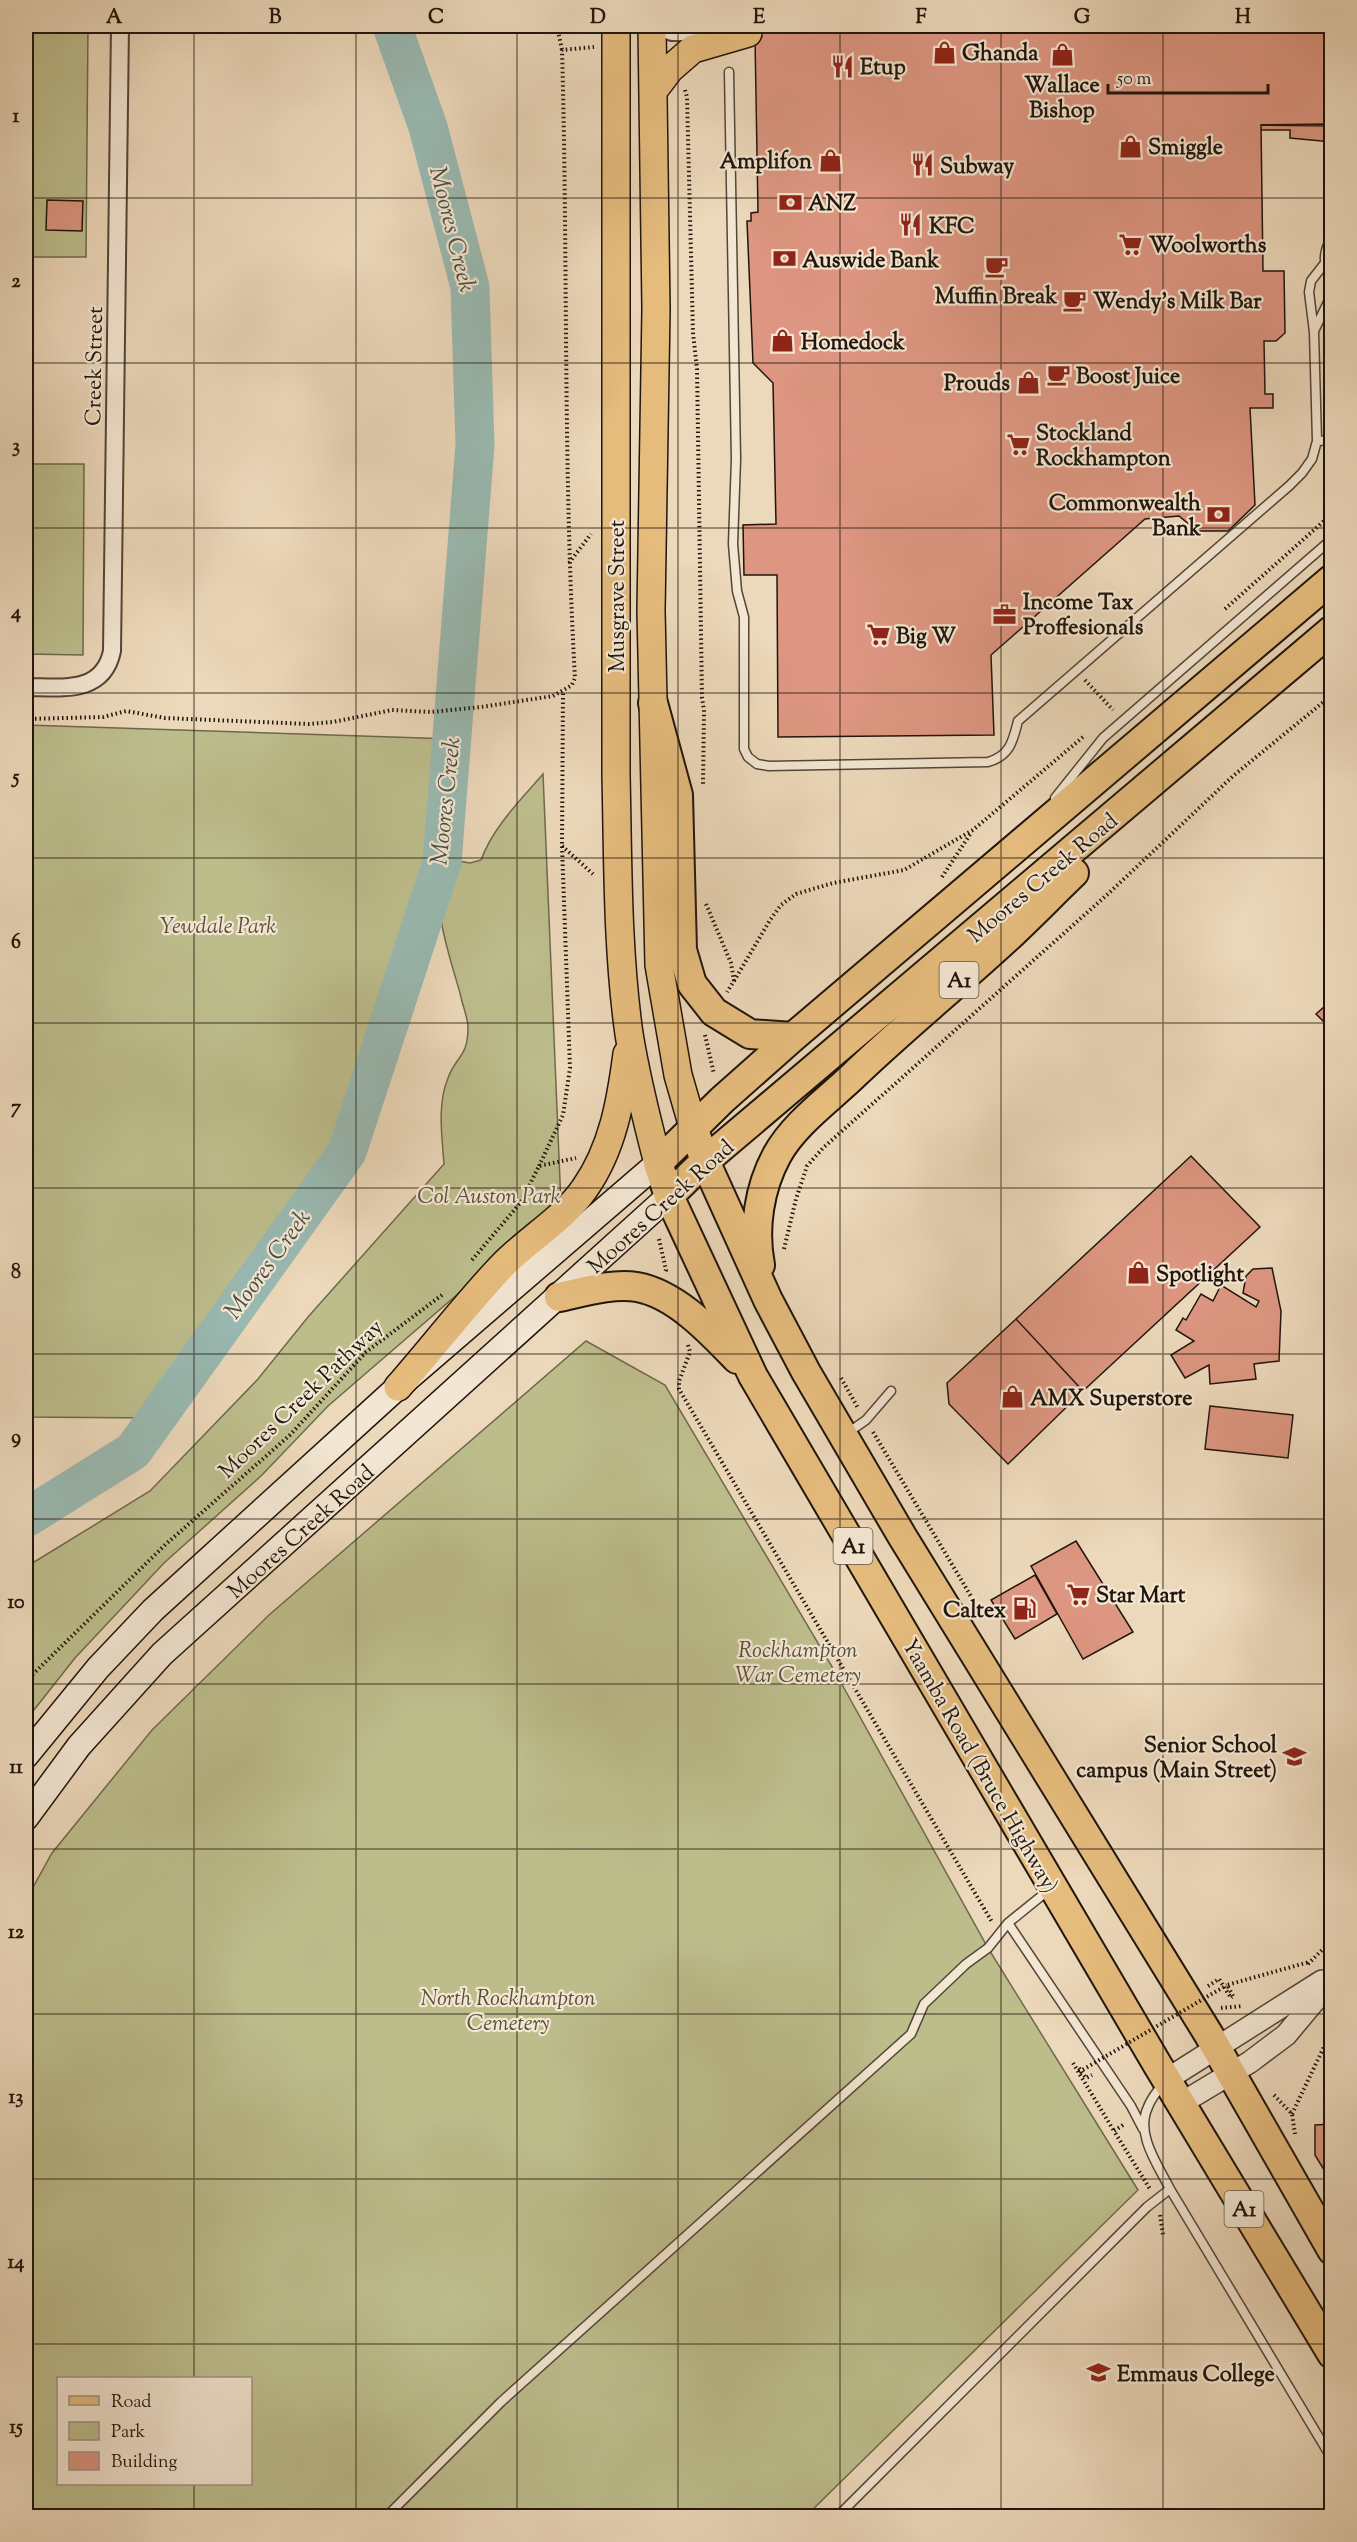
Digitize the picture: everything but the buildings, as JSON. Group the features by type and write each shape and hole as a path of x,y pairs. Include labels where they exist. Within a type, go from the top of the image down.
{"highway":[{"name":"Moores Creek Road","path":"658,1163 693,1127 793,1037 882,964 1019,843 1332,579"},
{"name":"Moores Creek Road","path":"669,1196 705,1161 1332,630"},
{"name":"A1","path":"768,1300 756,1243 759,1214 766,1180 778,1154 794,1133 886,1045 1007,938 1249,702"},
{"path":"653,703 678,795 682,950 692,984 714,1012 750,1034 793,1037"},
{"name":"A1","path":"693,1127 705,1161 768,1300 843,1436 1216,2049 1332,2250"},
{"name":"Yaamba Road (Bruce Highway)","path":"658,1163 669,1196 753,1376 1180,2104 1332,2354"},
{"path":"559,1297 617,1287 635,1287 655,1292 708,1328 753,1376"}],"main road":[{"name":"Musgrave Street","path":"616,26 616,775 621,959 629,1035 658,1163"},
{"name":"Musgrave Street","path":"653,26 656,309 651,611 659,965 678,1075 693,1127"},
{"path":"654,90 670,69 693,49 748,33"},
{"path":"398,1387 503,1265 564,1211 585,1188 604,1154 613,1130 621,1097 629,1035"},
{"name":"Moores Creek Road","path":"26,1756 98,1668 153,1610 398,1387 658,1163"},
{"name":"Moores Creek Road","path":"26,1818 79,1746 162,1654 669,1196"}],"street":[{"name":"Creek Street","path":"26,687 74,687 88,684 110,664 112,651 120,26"},
{"path":"653,26 672,32 748,33"},
{"path":"1166,2080 1296,2000 1332,1974"},
{"path":"1180,2104 1231,2074 1286,2035 1332,1980"}],"lane":[{"path":"729,72 736,459 733,544 737,591 744,617 744,749 748,757 757,764 780,766 988,762 1006,753 1011,746 1018,722 1302,473 1312,459 1317,441 1314,332 1310,291 1311,281 1325,263"},
{"path":"1332,238 1325,251 1325,263 1332,281"},
{"path":"1314,332 1332,294"},
{"path":"1317,441 1332,440"},
{"path":"1019,843 1103,738 1332,540"},
{"path":"843,1436 866,1420 891,1391"},
{"path":"387,2517 501,2402 911,2034 924,2004 966,1964 988,1948 1008,1923 1052,1887"},
{"path":"1008,1923 1131,2106 1170,2189 1332,2459"},
{"path":"1143,2130 1147,2108 1166,2080"},
{"path":"838,2517 1156,2199 1170,2189"}],"path":[{"path":"26,719 103,717 126,711 165,718 309,724 333,722 392,710 431,712 482,707 553,696 572,685 575,678 568,564 566,189 562,50 557,26"},
{"path":"562,50 594,47"},
{"path":"684,86 687,97 688,223 697,369 704,710 703,788"},
{"path":"1218,616 1332,514"},
{"path":"1076,670 1113,710"},
{"path":"470,1263 486,1241 521,1202 563,1115 570,1068 562,846 562,692"},
{"path":"781,1260 796,1199 807,1166 823,1148 1109,892 1233,776 1332,695"},
{"path":"1105,717 1122,702"},
{"path":"725,994 770,920 782,905 796,894 833,883 904,870 973,830 1088,732"},
{"path":"562,846 619,897"},
{"path":"704,900 730,963 734,981"},
{"path":"704,1030 717,1081"},
{"path":"706,1076 713,1072"},
{"path":"539,1166 584,1156"},
{"path":"656,1233 661,1242 666,1270 661,1280"},
{"name":"Moores Creek Pathway","path":"26,1681 166,1544 290,1435 366,1352 443,1294"},
{"path":"687,1359 679,1389 988,1913 998,1935"},
{"path":"837,1371 981,1612"},
{"path":"1303,1969 1332,1940"},
{"path":"1079,2072 1227,1985 1311,1961"},
{"path":"1227,1985 1233,1996 1231,1998 1219,1979 1206,1988 1218,2008 1247,2005"},
{"path":"1292,2115 1332,2030"},
{"path":"1082,2058 1098,2085"},
{"path":"1092,2075 1086,2078 1075,2062 1073,2063 1156,2199 1163,2225 1162,2235"},
{"path":"1114,2131 1124,2125 1117,2115"}],"green space":[{"path":"26,26 88,26 86,257 26,257"},
{"path":"26,464 84,464 83,655 26,654"},
{"name":"Yewdale Park","path":"26,725 453,739 442,862 347,1152 156,1418 26,1417"},
{"name":"Col Auston Park","path":"543,774 561,1205 328,1406 262,1475 164,1563 75,1658 26,1720 26,1567 150,1491 258,1379 308,1317 444,1164 442,1099 451,1071 464,1051 468,1028 442,928 439,892 441,875 447,859 470,863 481,860 500,825"},
{"name":"North Rockhampton Cemetery","path":"586,1341 665,1385 834,1670 988,1948 1138,2190 806,2516 26,2516 26,1900 52,1853 152,1730 269,1615"}],"waterway":[{"name":"Moores Creek","path":"26,1518 133,1451 347,1152 442,862 475,445 470,287 428,127 392,26"}],"place":[{"name":"Ghanda","path":"944,52"},
{"name":"Wallace Bishop","path":"1062,55"},
{"name":"Etup","path":"842,66"},
{"name":"Smiggle","path":"1130,146"},
{"name":"Amplifon","path":"830,160"},
{"name":"Subway","path":"922,165"},
{"name":"ANZ","path":"790,202"},
{"name":"KFC","path":"911,225"},
{"name":"Woolworths","path":"1131,244"},
{"name":"Auswide Bank","path":"784,259"},
{"name":"Muffin Break","path":"996,266"},
{"name":"Wendy's Milk Bar","path":"1075,300"},
{"name":"Homedock","path":"783,341"},
{"name":"Boost Juice","path":"1058,375"},
{"name":"Prouds","path":"1028,382"},
{"name":"Stockland Rockhampton","path":"1018,445"},
{"name":"Commonwealth Bank","path":"1219,515"},
{"name":"Income Tax Proffesionals","path":"1005,614"},
{"name":"Big W","path":"878,635"},
{"name":"Spotlight","path":"1138,1273"},
{"name":"AMX Superstore","path":"1012,1397"},
{"name":"Star Mart","path":"1078,1594"},
{"name":"Caltex","path":"1024,1609"},
{"name":"Senior School campus (Main Street)","path":"1295,1757"},
{"name":"Emmaus College","path":"1099,2373"}],"park label":[{"name":"Rockhampton War Cemetery","path":"798,1662"}]}
